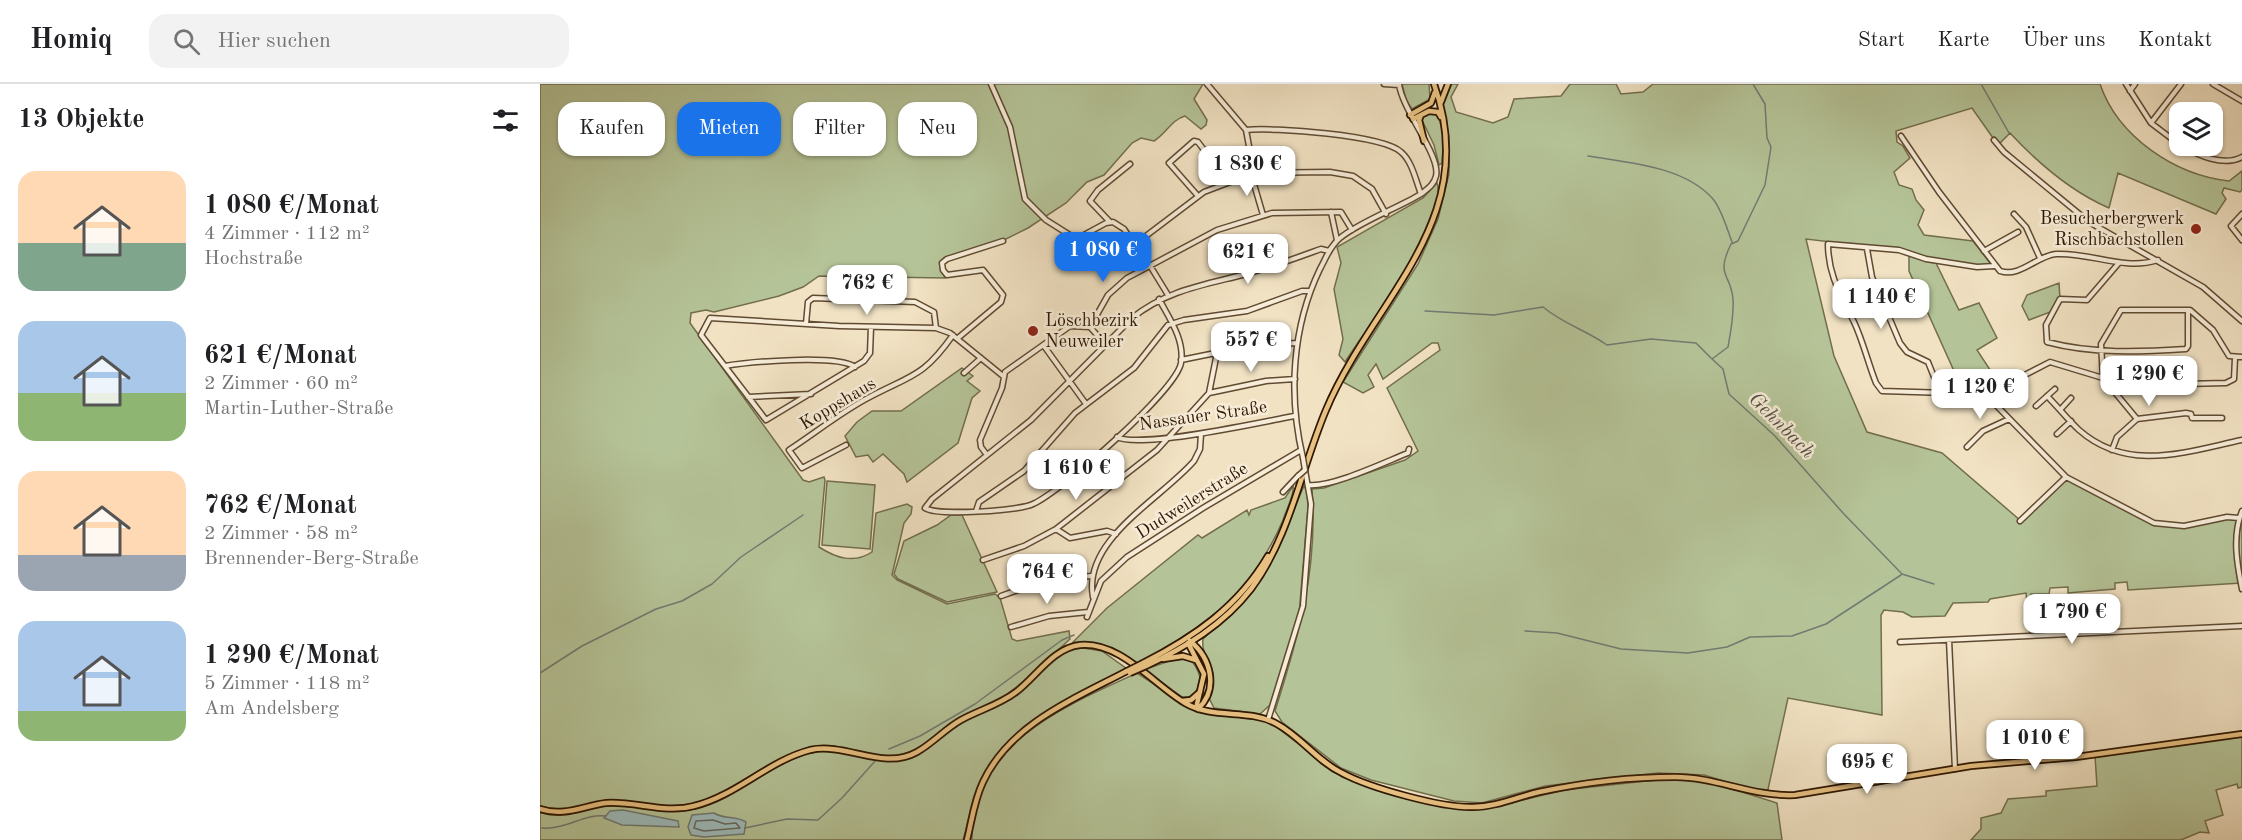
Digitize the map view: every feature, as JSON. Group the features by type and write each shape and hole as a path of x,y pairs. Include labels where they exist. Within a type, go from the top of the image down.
{"main road":[{"path":"1441,108 1442,94 1448,84"},
{"path":"968,840 983,782 1004,751 1037,721 1081,696 1204,634 1232,611 1254,585 1271,558 1335,391 1413,264 1432,226 1444,175 1443,122 1434,85"},
{"path":"1411,117 1431,104 1434,85"},
{"path":"1411,117 1435,111 1443,122"},
{"path":"1421,115 1419,120 1424,141"},
{"path":"1152,663 1189,642 1215,620 1239,596 1260,569 1282,534"},
{"path":"1198,709 1207,696 1211,676 1201,653 1200,644 1204,634"},
{"path":"1189,642 1201,653"},
{"path":"1189,642 1204,674 1197,704 1198,709"},
{"path":"540,809 562,813 617,803 681,809 700,805 788,759 812,750 828,748 882,758 908,756 957,722 1009,697 1062,651 1077,646 1091,645 1111,651 1182,701 1198,709 1268,720 1282,727 1320,760 1342,774 1384,788 1457,806 1487,806 1557,789 1668,777 1702,779 1776,796 1795,795 1955,769 2076,757 2242,734"},
{"path":"1144,665 1183,656 1199,663"},
{"path":"1182,701 1193,699 1201,689"},
{"path":"1207,696 1209,705 1217,713"}],"street":[{"path":"991,84 1010,127 1027,202 1046,220 1073,237 1082,236 1110,222"},
{"path":"1207,84 1246,130 1263,215"},
{"path":"1268,720 1303,606 1311,504 1294,416 1297,343 1310,291 1329,251 1337,240 1421,194 1432,185 1437,172 1411,117 1399,85 1384,84"},
{"path":"2126,84 2151,123 2169,137"},
{"path":"2130,91 2135,84"},
{"path":"2151,123 2181,84"},
{"path":"2212,84 2242,101"},
{"path":"1246,130 1335,135 1391,146 1405,155 1421,194"},
{"path":"1901,136 1995,266"},
{"path":"1994,140 2004,152 2089,222 2158,260 2218,297 2242,321"},
{"path":"1198,196 1169,163 1194,141 1198,142 1211,156 1228,182"},
{"path":"2210,156 2221,160 2242,157"},
{"path":"1130,164 1098,190 1090,201 1110,222 1120,226 1168,295"},
{"path":"1134,245 1198,196 1228,182 1253,174 1330,172 1353,176 1372,189 1386,214"},
{"path":"1090,327 1111,291 1148,264 1230,224 1263,215 1287,212 1331,212 1343,213 1352,230"},
{"path":"1331,212 1337,240"},
{"path":"2014,214 2026,227 2040,258"},
{"path":"2242,214 2231,226 2242,240"},
{"path":"1984,251 2018,232"},
{"path":"958,338 1001,302 1003,295 983,270 947,275 942,263 951,257 1003,241"},
{"path":"2138,419 2103,378 2050,362 1980,394 1885,392 1878,387 1854,322 1835,286 1830,269 1828,244 1899,250 1926,259 1977,267 1995,266 2011,273 2040,258 2065,254 2118,264 2148,263 2158,260"},
{"path":"1159,299 1181,346 1181,360 1171,384 1117,437 1038,502 1014,510 930,511 925,508 932,499 1031,420 1132,318 1159,299 1321,249 1329,251"},
{"path":"1867,249 1872,276 1900,343 1907,352 1928,363 1940,392"},
{"path":"2118,264 2087,300 2060,299 2046,325 2047,342 2071,349 2100,351 2187,349 2188,309"},
{"path":"976,511 979,502 1031,464 1061,427 1086,404 1134,368 1163,330 1172,323 1239,313 1310,291"},
{"path":"806,324 808,302 813,298 915,302 934,312 936,327"},
{"path":"2103,378 2100,351 2103,337 2121,310 2188,309 2213,330 2226,354 2235,358 2242,357"},
{"path":"871,327 870,353 855,367 766,420 701,335 710,318 871,327 936,327 958,338 1003,376"},
{"path":"987,455 981,447 980,440 1002,388 1003,376 1070,326 1090,327 1105,344"},
{"name":"Koppshaus","path":"846,445 802,468 789,450 868,398 908,380 924,369 933,362 953,335"},
{"path":"1181,360 1258,345 1297,343"},
{"path":"1044,346 1086,404"},
{"path":"983,560 1024,546 1056,529 1126,476 1168,438 1209,393 1217,353"},
{"path":"964,373 981,358"},
{"path":"2140,385 2226,383 2234,378 2235,358"},
{"path":"724,366 796,360 846,363 855,367"},
{"path":"1209,393 1266,381 1295,379"},
{"path":"2036,406 2055,389"},
{"path":"748,397 777,393 812,394"},
{"path":"1980,394 2009,419 2066,477 2154,523 2190,526 2227,517 2239,518"},
{"path":"2047,396 2092,440 2112,450 2136,457 2158,457 2242,440"},
{"path":"2060,410 2071,398"},
{"path":"2112,450 2117,438 2138,419 2186,413 2191,414 2192,418 2222,418"},
{"name":"Nassauer Straße","path":"1117,437 1125,440 1168,438 1294,416"},
{"path":"1967,447 1983,431 2009,419"},
{"path":"2057,434 2071,421"},
{"path":"1093,597 1091,577 1096,560 1116,534 1194,461 1200,449 1201,434"},
{"path":"1308,485 1318,486 1355,473 1408,453 1409,449"},
{"name":"Dudweilerstraße","path":"1011,627 1048,616 1087,615 1101,581 1118,564 1165,532 1301,450"},
{"path":"1283,492 1298,476 1306,473"},
{"path":"2020,521 2066,477"},
{"path":"2242,511 2239,518 2236,549 2242,589"},
{"path":"1056,529 1065,536 1076,539 1102,532 1116,534"},
{"path":"1001,596 1049,579 1091,577 1101,581"},
{"path":"1900,642 2242,626"},
{"path":"1949,640 1955,769"}],"green space":[{"path":"540,84 1203,84 1194,99 1207,120 1206,125 1201,129 1185,116 1154,141 1141,138 1132,143 1104,175 1087,182 1066,203 1028,228 1002,241 944,258 940,265 945,278 819,276 803,287 779,296 714,312 706,310 691,313 690,323 803,480 809,482 824,477 819,547 838,557 852,559 865,556 872,552 876,513 907,504 912,507 911,514 904,523 892,575 897,580 947,604 995,594 1000,598 1012,639 1017,641 1069,631 1070,639 1035,672 997,701 964,715 921,746 907,753 884,756 836,747 812,747 768,765 712,797 685,806 662,806 614,800 564,809 540,806"},
{"path":"1402,84 1429,84 1430,99 1412,109 1406,100"},
{"path":"1450,84 1458,84 1451,97 1456,112 1493,123 1508,117 1514,99 1561,96 1570,84 1616,84 1621,94 1643,92 1653,84 2100,84 2108,103 2120,121 2134,136 2169,162 2189,171 2229,181 2242,171 2242,190 2240,192 2224,188 2222,193 2226,199 2216,214 2118,173 2109,208 2082,194 2056,175 2010,133 1998,145 1972,108 1896,131 1897,142 1903,146 1910,158 1894,172 1899,185 1912,189 1916,200 1924,210 1918,225 1924,235 1973,241 1990,263 1985,266 1934,259 1959,310 1979,303 1997,338 1977,350 2000,385 1981,392 1963,391 1909,271 1909,251 1806,239 1834,356 1867,432 1942,453 2021,521 2066,477 2154,523 2195,526 2225,518 2242,522 2242,583 2128,590 2127,582 2115,583 2115,589 2068,593 2068,587 2050,588 2049,594 2031,594 2032,630 2030,633 2026,593 1990,599 1988,602 1953,603 1945,616 1912,617 1903,612 1884,610 1881,615 1882,715 1788,698 1767,794 1704,775 1658,773 1545,786 1482,803 1454,801 1371,780 1341,768 1282,722 1275,711 1305,602 1312,547 1312,489 1324,488 1405,460 1418,451 1387,388 1440,350 1438,343 1432,343 1383,379 1376,364 1368,375 1374,387 1363,393 1343,382 1418,264 1438,219 1449,174 1449,138 1442,97"},
{"path":"1433,112 1440,122 1443,136 1442,163 1439,165 1434,145 1421,118"},
{"path":"1437,183 1437,199 1418,246 1345,362 1339,355 1343,339 1334,289 1341,263 1337,247 1423,198"},
{"path":"2059,283 2060,299 2053,311 2029,320 2022,306 2027,295"},
{"path":"962,368 973,376 967,381 980,391 972,398 958,443 907,482 904,474 883,454 873,462 868,455 856,457 845,436 857,422 872,411 901,411"},
{"path":"827,481 875,485 870,549 822,545"},
{"path":"1293,486 1292,498 1283,520 1271,546 1257,568 1224,606 1184,637 1136,664 1101,644 1073,642 1107,608 1198,535 1202,538 1247,510 1249,515 1251,510 1285,498"},
{"path":"1304,486 1307,491 1308,507 1299,615 1270,705 1260,714 1214,708 1209,698 1213,673 1204,653 1203,639 1238,606 1268,566"},
{"path":"951,515 962,515 997,592 947,602 898,579 894,574 904,541 937,525"},
{"path":"1083,648 1102,651 1127,669 1083,690 1041,715 1004,746 990,764 978,786 963,840 540,840 540,812 565,815 607,806 630,806 666,811 689,810 716,801 789,761 820,751 843,751 890,761 914,757 950,729 1010,698 1062,654"},
{"path":"1178,658 1192,661 1200,676 1198,689 1189,697 1182,697 1146,671 1146,669"},
{"path":"1137,673 1194,710 1270,722 1342,777 1468,810 1485,809 1564,790 1665,779 1687,779 1714,783 1777,803 1782,840 972,840 976,807 987,778 1004,754 1027,733 1053,715"},
{"path":"2242,736 2242,787 2238,788 2237,784 2216,790 2223,815 2205,821 2209,833 2200,832 2181,840 1971,840 1981,829 1981,818 2001,813 2008,799 2046,796 2046,791 2097,786 2095,756"}],"water":[{"path":"623,810 678,821 679,827 622,825 604,818 610,811"},
{"path":"714,813 746,822 744,834 704,837 691,835 688,827 692,815"}],"waterway":[{"name":"Gehnbach","path":"1753,84 1765,104 1767,138 1771,147 1765,185 1738,241 1731,244 1726,255 1724,269 1732,291 1732,323 1728,347 1712,359 1723,369 1729,394 1775,436 1843,513 1902,574 1934,584"},
{"path":"1981,84 2009,133"},
{"path":"1588,156 1638,164 1687,179 1701,188 1716,203 1732,242"},
{"path":"1425,311 1494,315 1543,307 1607,345 1651,339 1696,343 1711,358"},
{"path":"540,673 582,646 656,609 682,601 712,584 741,557 803,515"},
{"path":"1525,631 1557,633 1621,649 1688,653 1727,647 1750,637 1792,636 1826,624 1901,575"},
{"path":"889,749 920,736 975,704 1062,640 1074,635"},
{"path":"745,828 787,819 818,820 842,798 876,760"},
{"path":"542,828 559,827 590,817 606,816"}],"place":[{"name":"Besucherbergwerk Rischbachstollen","path":"2196,229"},
{"name":"Löschbezirk Neuweiler","path":"1033,331"}]}
